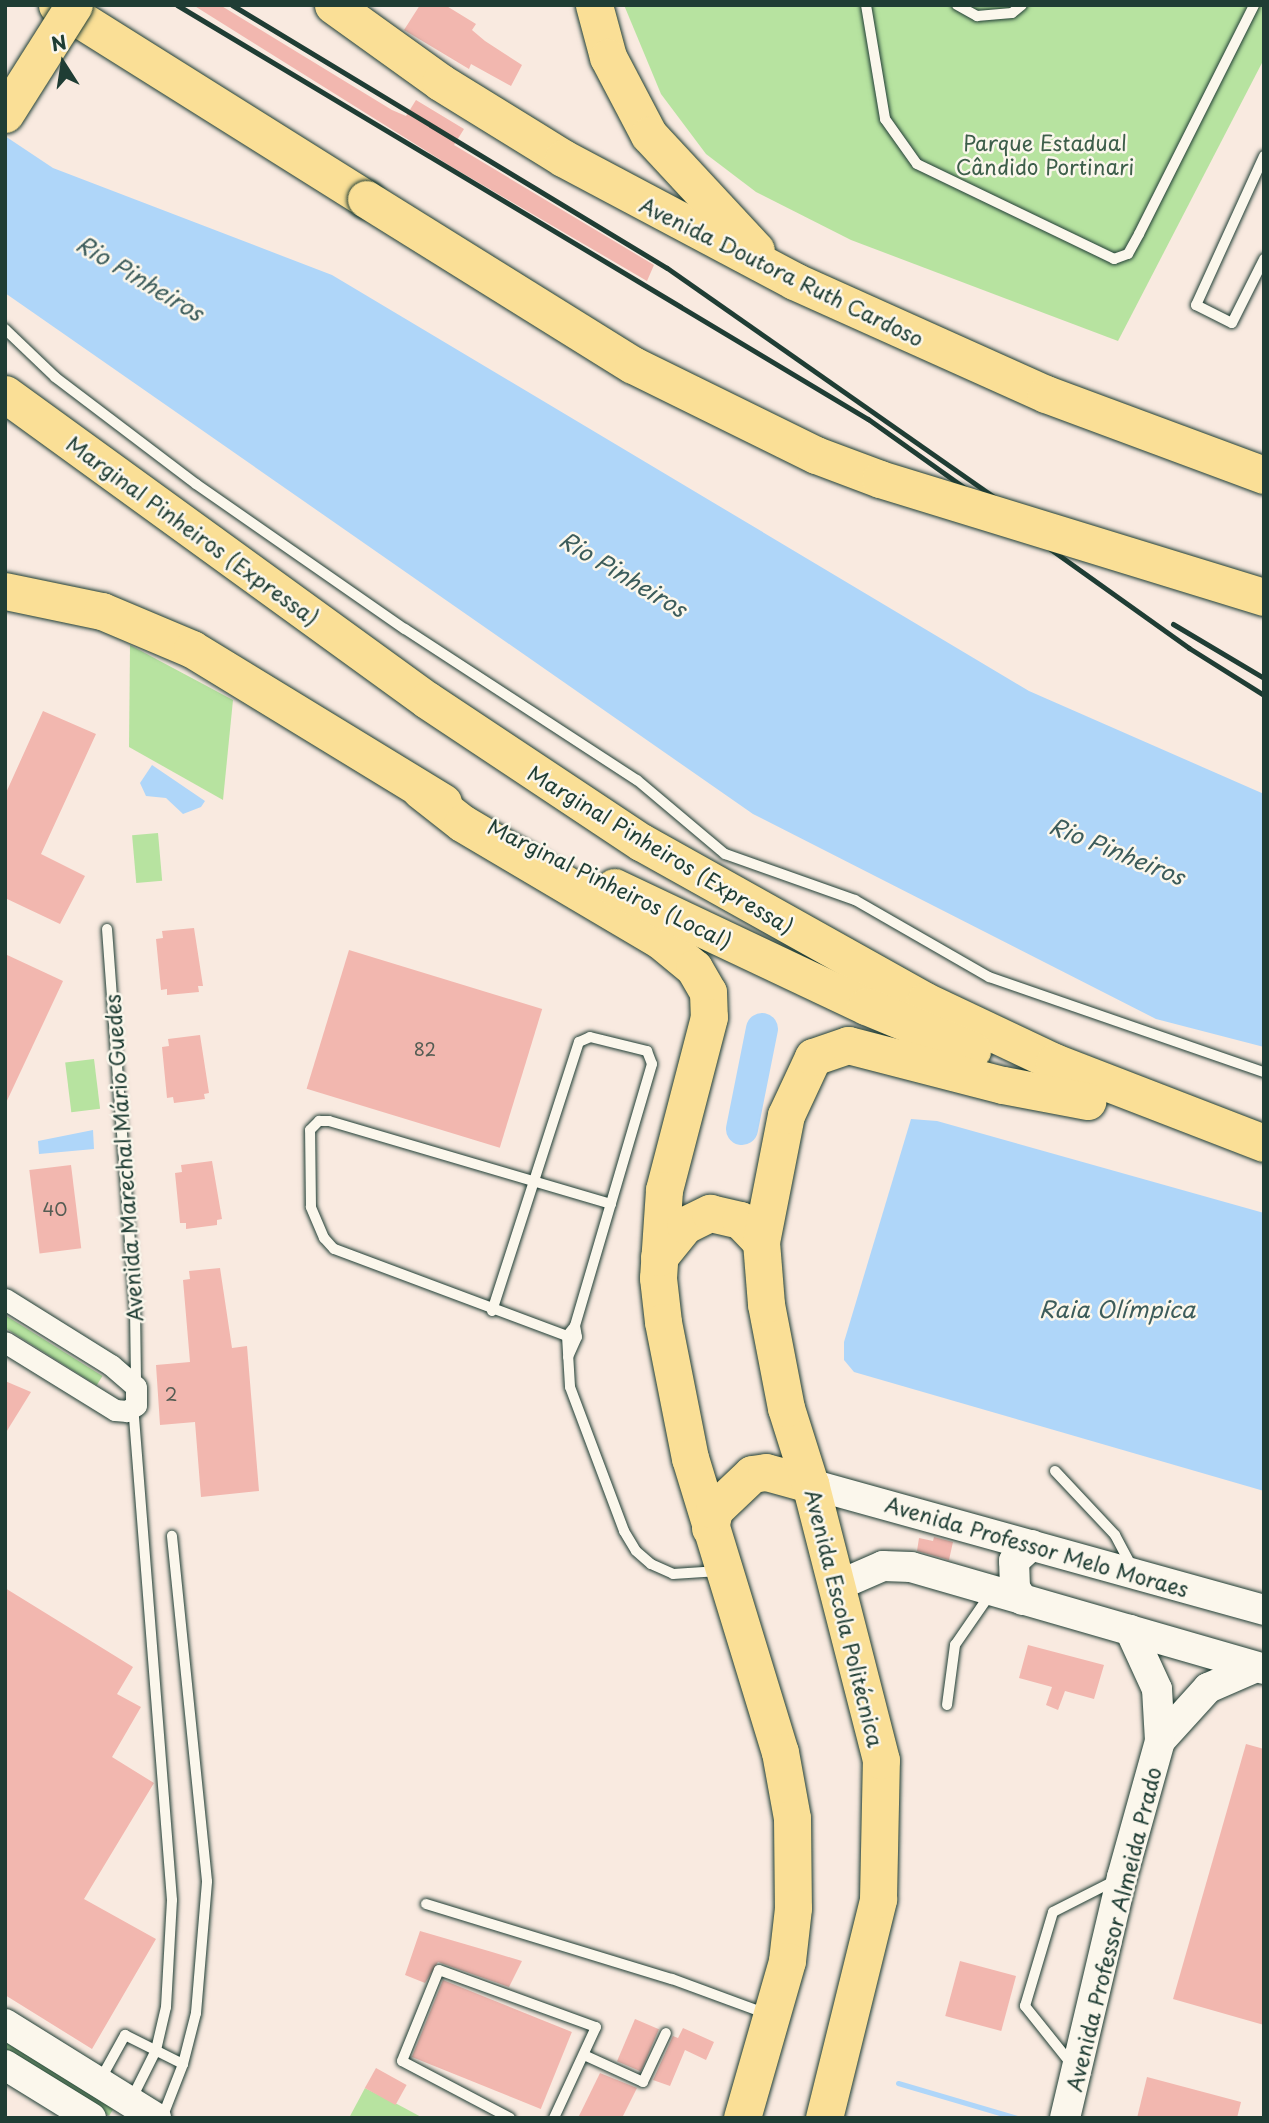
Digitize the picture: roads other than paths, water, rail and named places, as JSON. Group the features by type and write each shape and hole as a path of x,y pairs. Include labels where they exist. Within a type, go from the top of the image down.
{"highway":[{"path":"57,5 633,365 816,455 880,479 1264,597"},
{"path":"5,114 74,5"},
{"name":"Avenida Doutora Ruth Cardoso","path":"333,5 440,82 563,158 773,269 1046,394 1264,475"},
{"path":"594,5 608,57 649,135 773,269"},
{"name":"Marginal Pinheiros (Expressa)","path":"5,394 427,700 641,842 925,1001 1054,1062 1249,1139"},
{"name":"Marginal Pinheiros (Local)","path":"5,591 102,611 181,644 420,790 866,1006 1087,1101 1249,1139"},
{"path":"420,790 462,823 626,916 660,940 702,980 709,1017 664,1190 659,1257 671,1377 710,1528 780,1752 792,1818 793,1908 773,2016 744,2115"},
{"name":"Avenida Escola Politécnica","path":"824,2118 870,1936 882,1826 881,1760 810,1484 775,1362 761,1242 786,1115 804,1069 813,1057 829,1048 863,1046 1003,1085 1087,1101"},
{"path":"659,1257 685,1225 710,1213 740,1220 761,1242"},
{"path":"710,1528 714,1510 752,1475 766,1472 810,1484"}],"street":[{"path":"5,1299 111,1365 136,1387"},
{"path":"5,1342 115,1410 132,1409"},
{"name":"Avenida Marechal Mário Guedes","path":"132,1409 138,1400 136,1387"},
{"name":"Avenida Professor Melo Moraes","path":"810,1484 1264,1610"},
{"path":"1023,1600 1015,1588 1014,1561 1031,1545"},
{"path":"837,1586 868,1571 896,1565 1260,1668"},
{"name":"Avenida Professor Almeida Prado","path":"1071,2095 1122,1877 1160,1741 1157,1689 1130,1630"},
{"name":"Avenida Professor Almeida Prado","path":"1160,1741 1208,1688 1260,1668"},
{"path":"5,2024 156,2118"},
{"path":"5,2064 91,2118"}],"lane":[{"path":"866,5 885,119 917,164 1114,259 1128,254 1254,5"},
{"path":"957,5 977,16 1012,13 1022,5"},
{"path":"1264,156 1196,305 1232,323 1264,259"},
{"path":"5,329 55,377 197,484 405,629 637,780 725,854 855,900 989,977 1264,1072"},
{"name":"Avenida Marechal Mário Guedes","path":"107,929 135,1310 136,1387"},
{"path":"492,1311 531,1182 581,1040 590,1037 647,1051 652,1064 575,1326 575,1344 568,1357"},
{"path":"568,1336 492,1311 334,1249 324,1238 312,1208 310,1130 319,1121 611,1204"},
{"path":"575,1326 568,1336 573,1399 624,1531 636,1550 651,1564 673,1574 723,1571"},
{"path":"130,2102 156,2049 171,1970 172,1900 132,1409"},
{"path":"1055,1471 1115,1535 1136,1574"},
{"path":"162,2118 183,2064 200,1986 207,1881 172,1536"},
{"path":"947,1704 955,1645 993,1591"},
{"path":"1071,2095 1025,2006 1053,1912 1122,1877"},
{"path":"426,1904 671,1979 773,2016"},
{"path":"510,2118 403,2063 439,1969 596,2027 554,2118"},
{"path":"584,2055 643,2082 666,2033"},
{"path":"99,2082 123,2036 156,2049 183,2064"}],"water":[{"name":"Rio Pinheiros","path":"5,136 53,168 332,275 1029,691 1264,794 1264,1047 1156,1019 753,814 5,293"},
{"path":"152,765 205,801 201,807 183,814 166,798 146,796 140,783"},
{"name":"Raia Olímpica","path":"911,1119 937,1121 1264,1213 1264,1491 854,1372 844,1360 844,1342"},
{"path":"93,1130 94,1149 39,1154 38,1141"}],"waterway":[{"path":"742,1129 762,1029"},
{"path":"898,2083 1017,2118"}],"railway":[{"path":"177,5 868,419 1189,648 1264,695"},
{"path":"232,5 667,268 1051,537"},
{"path":"1173,624 1264,678"}],"park label":[{"name":"Parque Estadual Cândido Portinari","path":"1045,154"}]}
